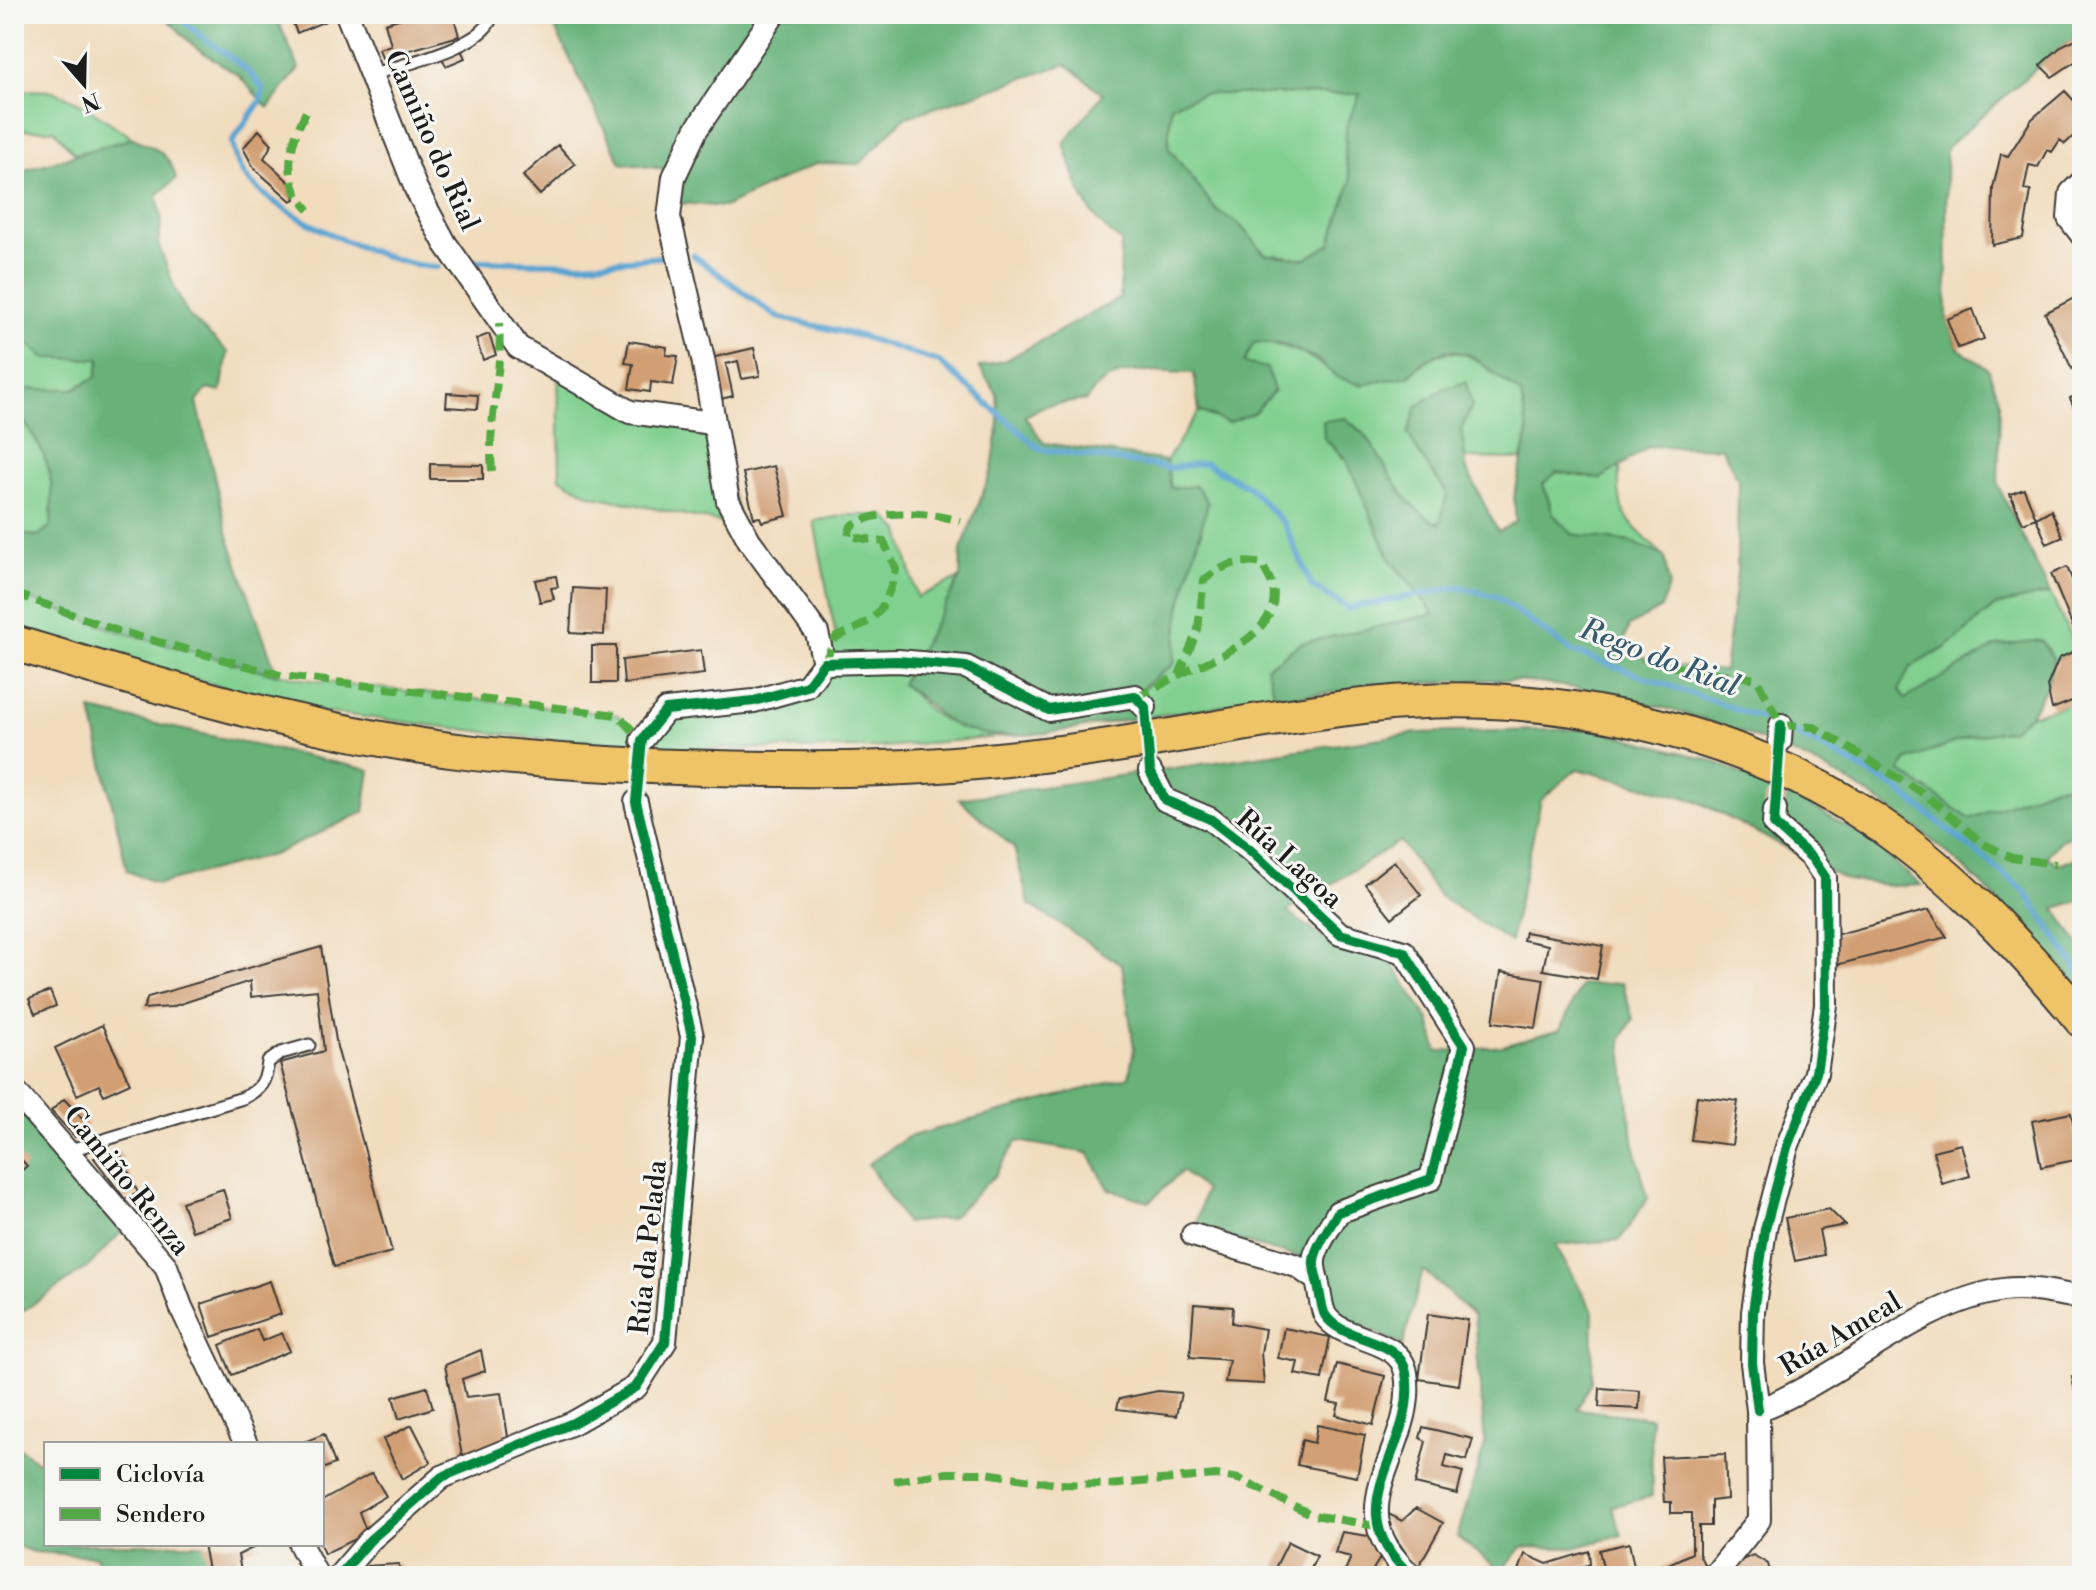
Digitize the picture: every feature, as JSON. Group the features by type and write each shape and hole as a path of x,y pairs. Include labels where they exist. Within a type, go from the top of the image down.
{"main road":[{"path":"14,643 180,693 358,733 470,753 612,765 852,769 1065,753 1376,704 1484,701 1577,708 1663,727 1797,776 1861,812 1978,905 2031,959 2082,1020"}],"street":[{"name":"Camiño do Rial","path":"347,14 416,189 445,243 518,347 630,412 712,423"},
{"path":"642,740 666,710 754,701 807,686 824,663 817,633 749,540 728,501 703,359 669,217 674,177 696,130 774,14"},
{"path":"2082,182 2071,193 2069,218 2082,235"},
{"path":"824,663 898,661 966,667 1049,710 1135,696 1145,707"},
{"name":"Rúa Lagoa","path":"1150,771 1165,800 1210,819 1250,850 1340,934 1404,952 1464,1046 1431,1179 1338,1212 1313,1261 1324,1313 1336,1326 1393,1351 1406,1368 1409,1398 1380,1487 1376,1526 1398,1564 1412,1576"},
{"name":"Rúa da Pelada","path":"339,1576 370,1540 442,1477 573,1423 636,1387 665,1342 692,1036 636,802"},
{"path":"1714,1576 1759,1520 1758,1410 1752,1363 1753,1312 1765,1229 1787,1147 1816,1073 1826,1005 1825,877 1812,858 1774,824 1775,809"},
{"name":"Camiño Renza","path":"17,1096 166,1266 181,1307 245,1442"},
{"path":"1193,1235 1297,1266 1317,1280"},
{"name":"Rúa Ameal","path":"1758,1410 1795,1397 1935,1311 2004,1289 2082,1298"},
{"path":"301,1546 317,1576"}],"lane":[{"path":"369,75 458,47 478,36 491,21 492,14"},
{"path":"67,1151 243,1098 258,1090 266,1078 268,1062 281,1053 309,1045"}],"green space":[{"path":"162,14 275,14 299,68 268,108 238,75 195,47"},
{"path":"548,14 2082,14 2082,36 2063,45 1946,148 1947,319 1958,348 1988,369 2000,402 1998,485 2050,593 1995,606 1947,647 1910,667 1899,690 1905,699 1996,646 2041,640 2054,660 2047,686 2030,715 2011,730 1969,737 1906,761 1900,771 1970,819 2055,786 2082,784 2082,833 2060,840 2047,856 2057,864 2082,857 2082,900 2055,908 2082,949 2082,994 1991,894 1944,850 1893,810 1802,757 1712,722 1613,695 1518,681 1425,683 1276,698 1266,667 1302,643 1435,614 1391,561 1346,459 1324,438 1323,421 1345,418 1361,431 1407,499 1416,509 1440,524 1447,493 1408,433 1417,406 1445,388 1466,382 1472,406 1462,428 1466,467 1498,532 1516,521 1514,498 1528,434 1521,394 1470,355 1448,350 1423,360 1409,376 1361,385 1337,377 1317,359 1285,345 1254,342 1244,363 1267,368 1274,391 1254,413 1228,423 1199,411 1194,373 1148,371 1121,374 1097,387 1086,400 1044,406 1025,416 1044,443 1166,461 1171,488 1197,486 1208,503 1180,608 1174,664 1144,686 1138,718 1024,735 979,733 951,723 901,684 960,578 961,550 992,469 999,423 997,394 979,367 1006,360 1120,298 1121,241 1090,210 1078,186 1064,143 1103,94 1066,64 904,118 860,164 817,163 724,207 671,202 664,169 621,163","holes":["1203,94 1360,94 1346,127 1345,156 1351,181 1330,244 1306,259 1265,254 1239,224 1216,210 1168,147 1171,105","1650,446 1722,448 1738,479 1737,573 1724,671 1662,665 1621,649 1629,626 1661,608 1669,584 1664,556 1631,542 1572,534 1553,514 1543,484 1557,472 1600,479"]},
{"path":"14,90 54,91 82,104 133,138 75,154 54,130 14,130"},
{"path":"1203,94 1360,94 1345,156 1352,181 1330,244 1306,259 1265,254 1239,224 1216,210 1168,147 1171,104"},
{"path":"133,138 161,153 174,170 176,179 157,195 162,220 158,243 188,315 228,352 221,392 207,389 197,402 228,536 277,675 118,631 16,594 15,554 19,534 38,536 51,526 52,496 49,472 41,449 25,423 14,422 14,389 74,389 96,377 100,359 45,358 20,336 14,312 14,173"},
{"path":"14,312 20,336 100,358 96,377 74,389 14,389"},
{"path":"1254,342 1298,352 1337,377 1409,376 1439,354 1453,352 1466,355 1521,393 1528,434 1522,459 1465,458 1462,428 1472,406 1419,454 1447,493 1440,525 1406,499 1367,437 1324,438 1348,463 1391,561 1436,615 1302,643 1266,667 1276,698 1138,718 1135,696 1174,664 1183,597 1202,532 1171,488 1166,461 1199,411 1228,423 1243,363"},
{"path":"558,371 630,412 712,423 742,527 590,495 560,478"},
{"path":"14,422 25,423 41,449 49,472 51,526 38,536 14,534"},
{"path":"1620,466 1622,508 1634,526 1664,556 1631,542 1572,534 1553,514 1543,483 1557,472 1600,479"},
{"path":"847,515 884,515 900,531 917,597 960,578 901,684 929,710 950,723 972,730 1020,735 872,748 623,749 308,710 14,630 14,593 118,631 301,679 618,715 642,739 666,710 807,686 824,663 836,637 814,521"},
{"path":"2050,593 2077,650 2054,660 2041,640 1905,699 1898,690 1909,667 1947,647 1995,606"},
{"path":"2082,701 2082,784 2055,786 1970,819 1900,772 1905,761 1969,736 2011,730 2030,715"},
{"path":"91,710 370,770 364,812 275,854 159,884 127,871"},
{"path":"1594,729 1713,761 1811,806 1863,836 1921,885 1895,886 1847,880 1695,800 1577,769 1541,800 1510,942 1439,896 1400,841 1287,912 1333,944 1392,963 1429,1020 1438,1052 1502,1046 1560,1030 1581,985 1622,983 1633,1019 1621,1039 1633,1140 1648,1198 1620,1240 1555,1245 1593,1311 1592,1382 1577,1409 1651,1418 1652,1496 1612,1507 1622,1535 1573,1548 1522,1547 1502,1571 1457,1537 1485,1444 1474,1316 1423,1270 1403,1345 1336,1314 1313,1261 1195,1229 1205,1190 1182,1171 1149,1202 1109,1189 1088,1153 1017,1141 994,1176 951,1218 906,1223 868,1164 908,1137 1129,1077 1134,1048 1122,965 1029,904 1014,848 959,799 1417,733"},
{"path":"14,1090 129,1224 89,1266 14,1317"},
{"path":"14,1444 38,1462 44,1461 44,1546 205,1546 211,1576 95,1576 97,1556 33,1552 14,1545"}],"building":[{"path":"289,14 326,14 328,20 297,33"},
{"path":"416,14 453,14 459,36 382,58 379,49 391,45 385,23"},
{"path":"2082,36 2082,57 2052,77 2040,65 2063,45"},
{"path":"461,50 465,58 446,66 442,58"},
{"path":"2065,91 2078,105 2082,102 2082,128 2065,144 2060,140 2052,152 2047,150 2038,167 2029,165 2024,190 2031,191 2023,238 1992,245 1993,188 2001,154 2008,156 2032,119"},
{"path":"259,130 272,144 264,158 292,185 295,199 291,201 254,168 243,148"},
{"path":"558,145 575,164 540,195 523,176"},
{"path":"2076,297 2082,309 2082,364 2072,369 2045,313"},
{"path":"1973,309 1984,339 1958,348 1947,319"},
{"path":"489,334 496,355 483,360 476,339"},
{"path":"629,341 667,347 666,355 678,356 673,385 651,382 650,392 629,389 633,364 625,363"},
{"path":"754,348 760,376 742,379 738,361 726,364 733,396 721,399 711,358"},
{"path":"447,393 478,395 477,409 446,407"},
{"path":"2082,393 2082,426 2070,398"},
{"path":"430,464 483,465 483,479 430,479"},
{"path":"774,466 787,516 762,522 760,517 754,518 743,473"},
{"path":"2024,489 2036,518 2023,523 2010,494"},
{"path":"2051,510 2063,537 2047,544 2036,518"},
{"path":"2067,567 2082,604 2082,629 2075,632 2051,574"},
{"path":"556,576 558,587 551,588 554,599 540,602 535,580"},
{"path":"573,588 606,590 604,635 570,633"},
{"path":"592,646 616,646 616,683 592,683"},
{"path":"701,650 704,674 624,684 622,660"},
{"path":"2077,650 2082,656 2082,697 2052,709 2047,686 2059,658"},
{"path":"1394,861 1421,895 1392,918 1365,884"},
{"path":"1929,910 1947,937 1832,966 1831,936"},
{"path":"1525,932 1603,946 1597,979 1543,970 1548,945 1523,940"},
{"path":"321,947 337,1047 392,1252 334,1267 280,1063 324,1051 317,990 251,997 250,981 171,1007 143,1009 148,997"},
{"path":"1501,972 1544,979 1536,1028 1493,1022"},
{"path":"50,991 56,1006 35,1014 29,999"},
{"path":"102,1025 130,1083 104,1095 99,1085 77,1095 55,1048"},
{"path":"1697,1096 1738,1101 1732,1145 1691,1140"},
{"path":"64,1099 88,1125 75,1137 51,1111"},
{"path":"2071,1113 2080,1159 2041,1167 2032,1121"},
{"path":"1961,1144 1970,1176 1942,1184 1933,1151"},
{"path":"14,1151 27,1166 14,1177"},
{"path":"119,1151 138,1193 125,1199 94,1158"},
{"path":"223,1189 232,1218 192,1231 182,1202"},
{"path":"1829,1209 1845,1225 1819,1230 1824,1255 1795,1261 1785,1218"},
{"path":"270,1281 281,1314 212,1337 201,1304"},
{"path":"1194,1304 1233,1307 1232,1323 1265,1329 1261,1353 1264,1384 1225,1382 1229,1360 1190,1357"},
{"path":"1428,1314 1468,1320 1459,1385 1419,1379"},
{"path":"1284,1328 1330,1337 1322,1379 1295,1374 1298,1362 1278,1358"},
{"path":"257,1329 262,1341 282,1333 290,1351 232,1375 220,1345"},
{"path":"481,1350 485,1371 462,1379 466,1397 501,1393 509,1443 462,1456 445,1365"},
{"path":"1337,1364 1385,1376 1373,1425 1336,1415 1339,1404 1328,1402"},
{"path":"2082,1375 2082,1422 2081,1422 2072,1377"},
{"path":"427,1387 433,1408 399,1419 393,1397"},
{"path":"1600,1388 1640,1391 1639,1409 1599,1407"},
{"path":"1158,1391 1181,1393 1176,1416 1117,1409 1119,1399"},
{"path":"412,1425 431,1462 402,1479 383,1439"},
{"path":"1317,1425 1365,1435 1357,1477 1297,1465 1302,1440 1314,1443"},
{"path":"1423,1427 1473,1439 1467,1460 1447,1455 1444,1467 1463,1472 1457,1494 1415,1484 1426,1441 1420,1438"},
{"path":"324,1434 335,1464 324,1468 324,1442 304,1442"},
{"path":"1725,1454 1727,1499 1711,1501 1711,1526 1699,1526 1699,1554 1708,1572 1699,1576 1661,1576 1658,1569 1692,1553 1692,1513 1671,1513 1671,1502 1664,1502 1661,1457"},
{"path":"372,1473 386,1496 359,1512 367,1533 324,1554 321,1546 324,1546 324,1500"},
{"path":"1416,1508 1443,1523 1417,1569 1383,1520 1387,1513 1402,1521"},
{"path":"1342,1532 1368,1536 1383,1553 1369,1576 1343,1576 1351,1557 1335,1553"},
{"path":"1288,1542 1317,1556 1307,1576 1271,1576"},
{"path":"1629,1543 1636,1576 1605,1576 1599,1550"},
{"path":"203,1546 257,1546 238,1555 242,1576 209,1576"},
{"path":"1589,1551 1590,1564 1560,1576 1517,1576 1525,1554 1547,1564"},
{"path":"1753,1555 1768,1564 1771,1576 1737,1576 1735,1563"},
{"path":"399,1564 399,1576 368,1576 367,1566"}],"waterway":[{"name":"Rego do Rial","path":"179,14 188,25 245,69 263,90 261,100 232,142 240,168 260,191 307,222 364,249 393,259 438,267"},
{"name":"Rego do Rial","path":"693,255 777,317 860,336 939,362 1040,449 1171,468 1205,463 1249,487 1284,524 1312,586 1348,608 1460,587 1497,597 1571,651 1781,725 1893,786 2024,890 2082,976"},
{"name":"Rego do Rial","path":"477,261 583,264 661,257"}],"tunnel":[{"path":"1775,809 1779,759"}],"marked path":[{"path":"306,112 295,137 290,162 294,187 309,210"},
{"path":"492,471 499,323"},
{"path":"824,663 836,637 861,626 877,614 896,570 884,542 848,536 851,526 875,516 904,513 960,521"},
{"path":"1135,696 1148,691 1229,651 1257,630 1267,618 1273,603 1273,587 1262,564 1231,564 1204,580 1198,629 1179,675"},
{"path":"14,593 118,631 284,676 618,715 642,740"},
{"path":"1621,649 1662,665 1757,679 1781,725 1814,727 1926,795 1982,843 2012,858 2056,864"},
{"path":"894,1481 947,1473 986,1473 1057,1484 1109,1485 1216,1475 1239,1479 1313,1515 1376,1526"}],"cycle path":[{"path":"339,1576 370,1540 442,1477 573,1423 636,1387 665,1342 692,1036 636,802 642,740 666,710 754,701 807,686 824,663 898,661 966,667 1049,710 1135,696 1145,707 1150,771 1165,800 1210,819 1250,850 1340,934 1404,952 1464,1046 1431,1179 1338,1212 1320,1243 1314,1261 1325,1315 1344,1331 1393,1352 1402,1361 1406,1373 1407,1401 1377,1501 1378,1526 1389,1550 1412,1576"},
{"path":"1758,1410 1752,1363 1753,1312 1765,1229 1787,1147 1816,1073 1826,1005 1825,877 1812,858 1774,824 1781,725"}]}
